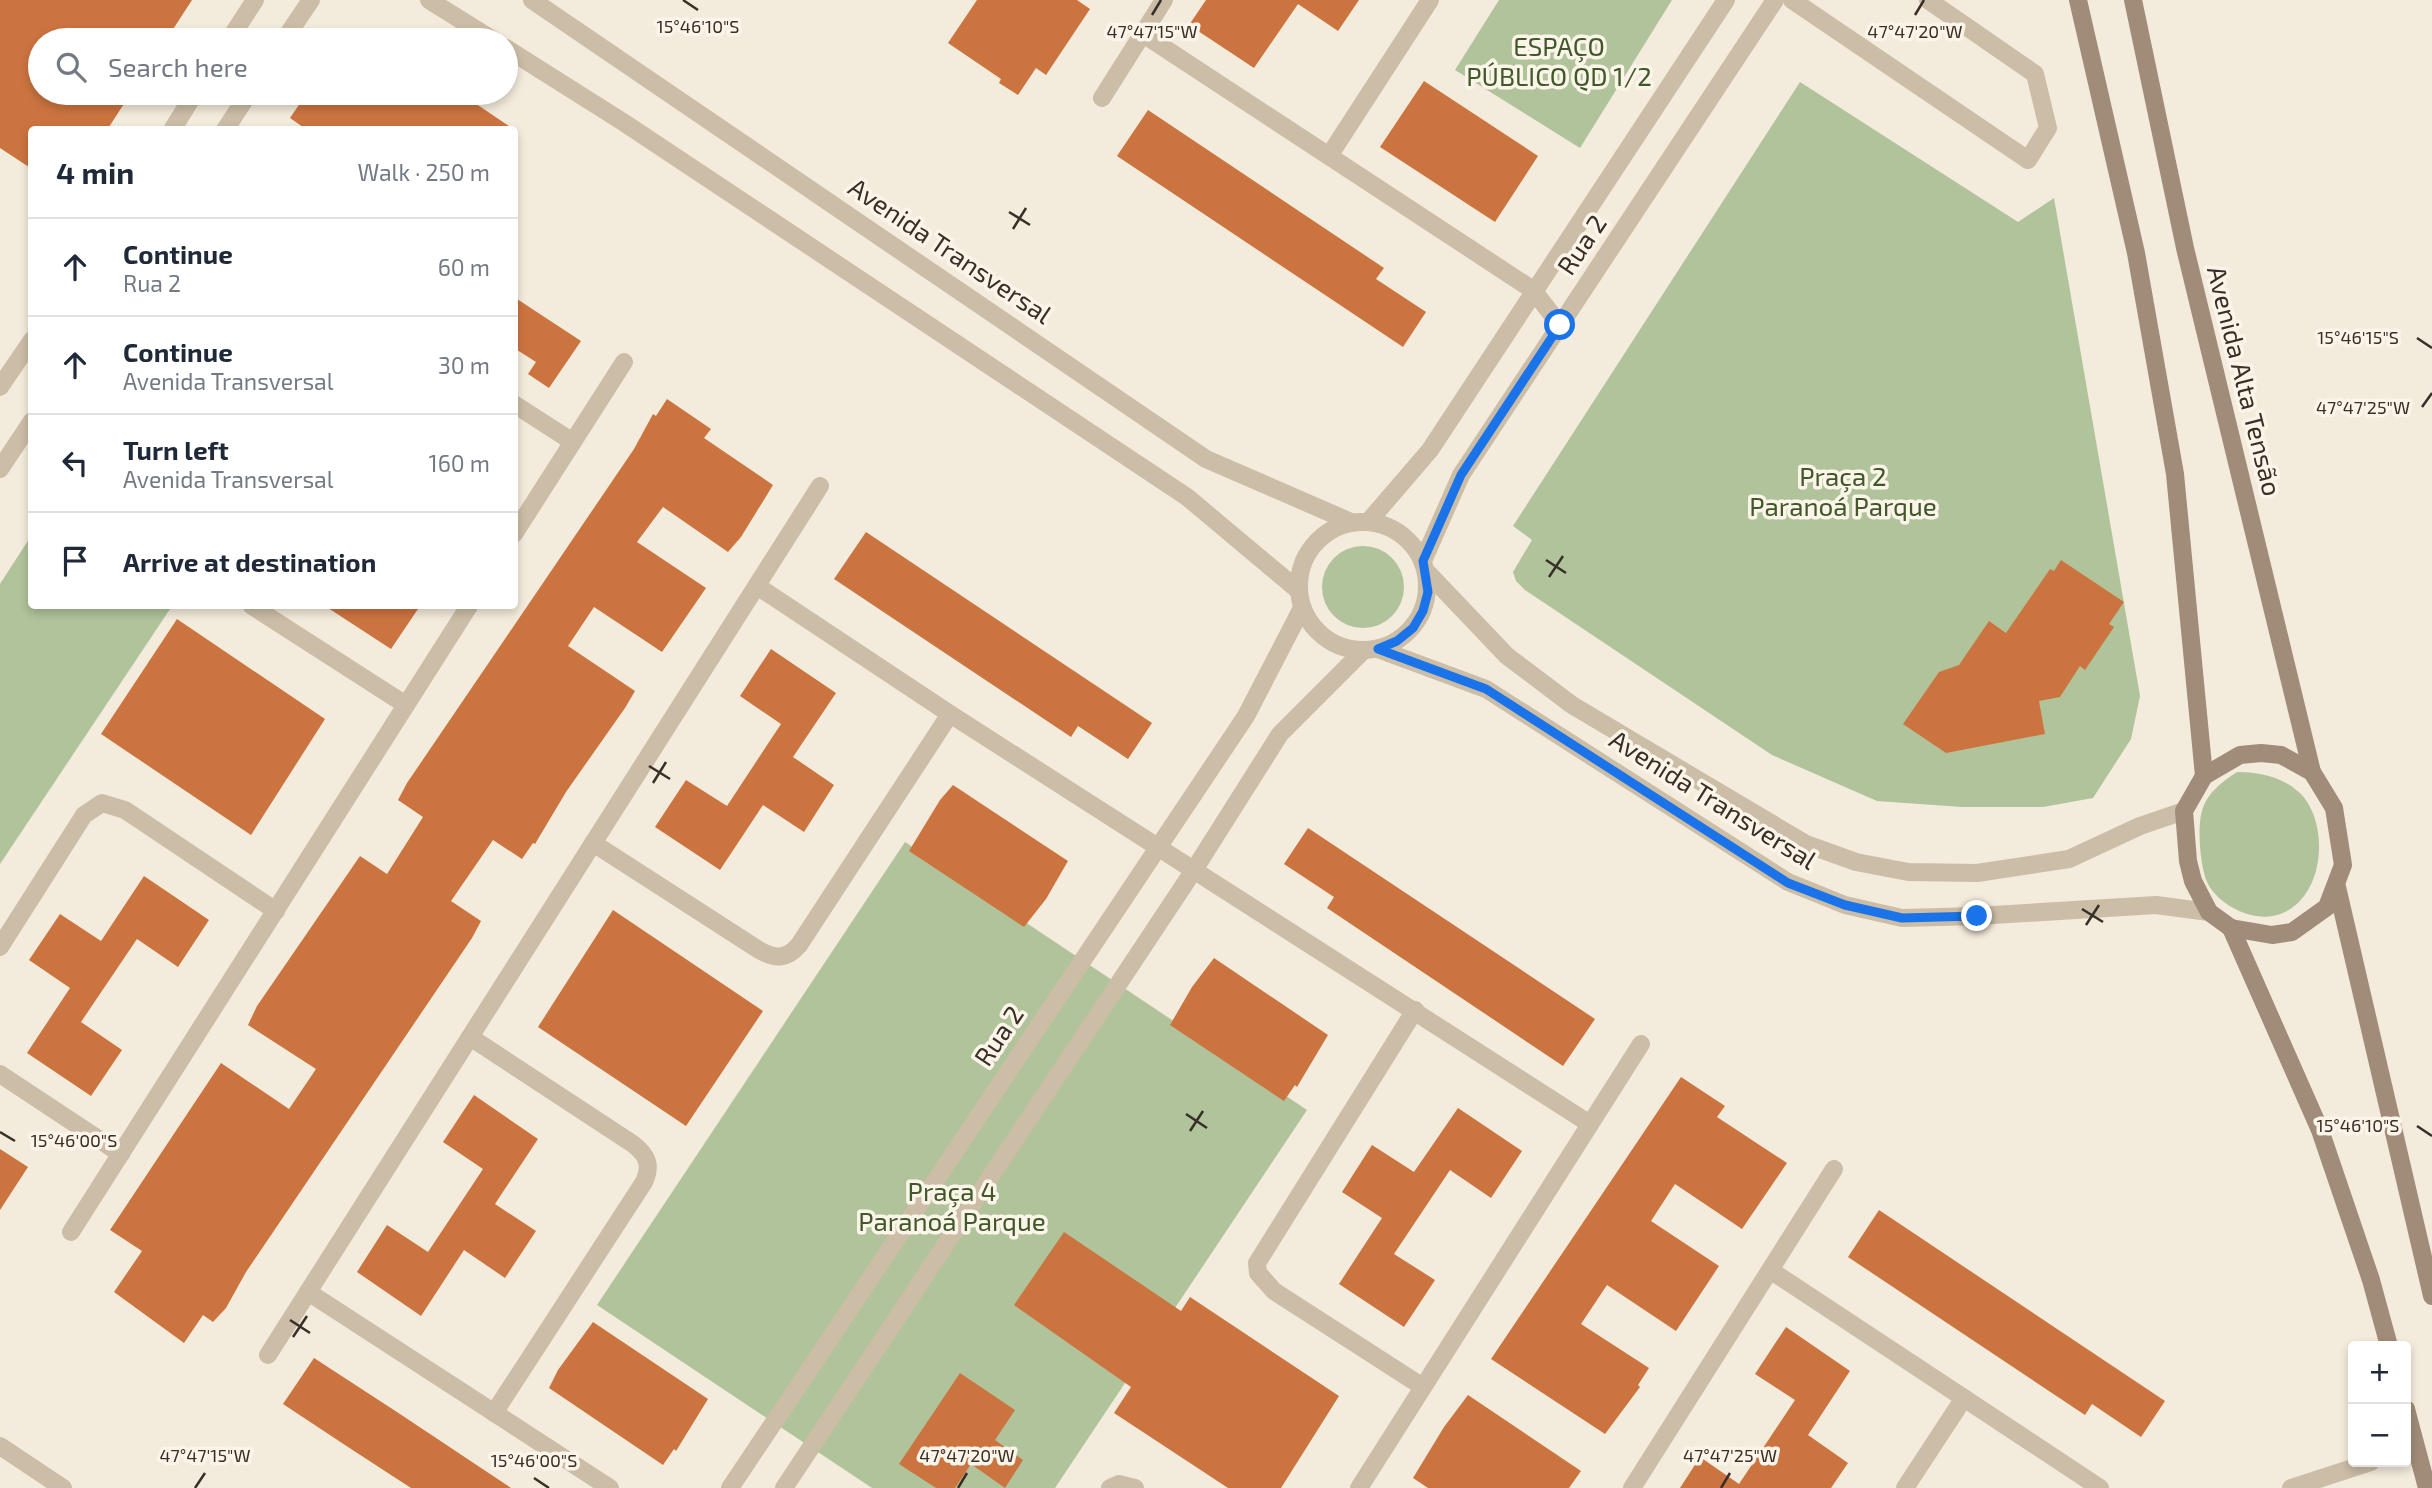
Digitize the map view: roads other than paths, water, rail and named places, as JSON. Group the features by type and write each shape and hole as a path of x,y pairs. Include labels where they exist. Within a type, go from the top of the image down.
{"street":[{"path":"236,28 254,0"},
{"path":"292,28 311,0"},
{"path":"429,0 474,28"},
{"name":"Avenida Transversal","path":"532,0 1206,459 1360,521 1402,534 1425,566 1507,656 1572,705 1806,844 1856,862 1908,872 1977,873 2070,859 2140,826 2184,811"},
{"path":"1102,98 1164,0"},
{"path":"1329,156 1430,0"},
{"name":"Rua 2","path":"1360,521 1430,450 1726,0"},
{"name":"Rua 2","path":"1425,566 1461,475 1775,0"},
{"path":"1792,0 2028,160 2049,128 2035,74 1928,0"},
{"path":"2078,0 2136,253 2175,474 2204,776"},
{"name":"Avenida Alta Tensão","path":"2133,0 2185,248 2312,772"},
{"path":"1143,34 1533,290 1560,325"},
{"path":"518,56 1187,497 1298,590"},
{"path":"174,126 188,105"},
{"path":"228,126 241,105"},
{"path":"0,387 28,347"},
{"path":"518,528 624,362"},
{"path":"518,407 573,442"},
{"path":"0,469 28,427"},
{"path":"268,1355 820,486"},
{"name":"Avenida Transversal","path":"1360,521 1333,528 1318,539 1307,554 1300,571 1298,590 1303,608 1312,626 1326,639 1344,648 1371,650 1486,689 1788,883 1845,905 1902,918 2156,905 2209,912"},
{"path":"784,1488 1194,870 1280,734 1371,650 1397,641 1413,628 1423,611 1428,592 1425,566"},
{"path":"757,586 950,714 1590,1124"},
{"name":"Rua 2","path":"730,1488 1247,716 1303,608"},
{"path":"257,609 406,705"},
{"path":"71,1232 467,609"},
{"path":"593,843 759,950 782,957 791,954 950,714"},
{"path":"2240,755 2281,755 2312,772 2334,808 2343,865 2337,887 2327,907 2292,932 2272,935 2231,928 2209,912 2193,881 2188,861 2184,811 2204,776 2240,755"},
{"path":"0,947 84,815 102,803 125,810 276,911"},
{"path":"2337,887 2432,1296"},
{"path":"2231,928 2320,1130 2371,1280 2388,1341"},
{"path":"1415,1010 1257,1263 1258,1273 1274,1291 1423,1387"},
{"path":"470,1037 633,1144 649,1162 649,1172 644,1182 494,1413"},
{"path":"1359,1488 1641,1044"},
{"path":"0,1074 121,1154"},
{"path":"1632,1488 1834,1169"},
{"path":"1770,1270 2100,1488"},
{"path":"308,1292 610,1488"},
{"path":"1905,1488 1964,1398"},
{"path":"0,1446 63,1488"},
{"path":"2411,1450 2422,1487"},
{"path":"2291,1488 2356,1467"},
{"path":"1110,1488 1119,1484 1135,1488"}],"park label":[{"name":"ESPAÇO PÚBLICO QD 1/2","path":"1559,62"},
{"name":"Praça 2 Paranoá Parque","path":"1843,492"},
{"name":"Praça 4 Paranoá Parque","path":"952,1207"}]}
